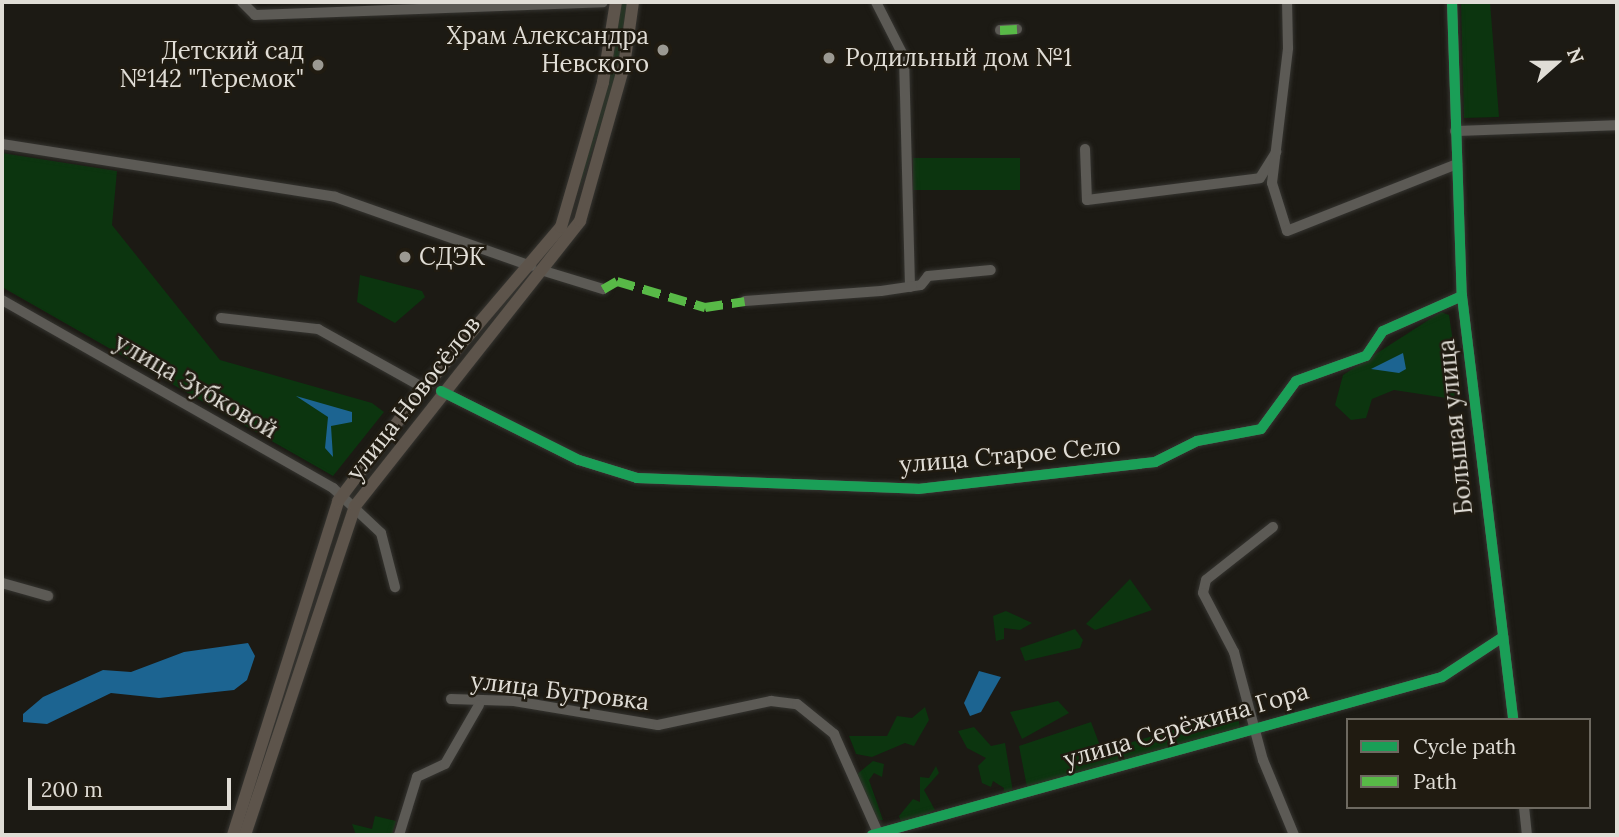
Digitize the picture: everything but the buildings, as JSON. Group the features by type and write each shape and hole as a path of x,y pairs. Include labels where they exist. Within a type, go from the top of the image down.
{"main road":[{"name":"улица Новосёлов","path":"233,835 297,620 342,496 424,388 531,266 561,227 603,82 616,2"},
{"name":"улица Новосёлов","path":"245,835 360,510 441,391 574,232 589,198 624,66 633,2"}],"street":[{"path":"243,2 255,15 603,2"},
{"path":"876,2 904,57 909,287"},
{"path":"1287,2 1278,149 1272,183 1287,231 1457,164"},
{"name":"Большая улица","path":"1452,2 1462,296 1513,718"},
{"path":"1000,30 1017,29"},
{"path":"1455,131 1617,125"},
{"path":"2,144 335,197 531,266"},
{"path":"1085,149 1087,200 1260,178 1272,183"},
{"path":"1260,178 1278,149"},
{"path":"746,301 909,287 922,285 928,275 991,270"},
{"path":"544,271 603,289"},
{"name":"улица Старое Село","path":"441,391 579,460 637,478 918,489 1155,462 1197,441 1261,429 1296,381 1366,356 1384,331 1462,296"},
{"name":"улица Зубковой","path":"2,300 342,496 382,533 395,587"},
{"path":"220,318 318,329 424,388"},
{"name":"улица Серёжина Гора","path":"1257,727 1234,652 1203,593 1206,580 1273,527"},
{"path":"2,583 48,596"},
{"name":"улица Серёжина Гора","path":"877,835 1442,677 1503,636"},
{"name":"улица Бугровка","path":"451,699 514,701 657,725 771,701 797,704 834,734 877,835"},
{"path":"399,835 417,777 445,764 479,705"},
{"path":"1257,727 1263,760 1294,835"},
{"path":"1524,809 1527,835"}],"green space":[{"path":"622,2 629,4 623,57 579,190"},
{"path":"1461,2 1490,2 1499,117 1464,118"},
{"path":"2,153 117,171 112,225 220,360 372,403 384,412 333,476 2,287"},
{"path":"913,158 1020,158 1020,190 913,190"},
{"path":"360,275 422,291 425,297 395,323 357,302"},
{"path":"1441,312 1449,315 1459,382 1453,399 1394,390 1372,399 1366,418 1351,420 1335,405 1343,375"},
{"path":"1130,579 1152,610 1095,630 1086,624"},
{"path":"1006,611 1032,623 1020,630 1004,628 1004,639 996,641 993,616"},
{"path":"1075,629 1083,640 1080,648 1025,661 1020,648"},
{"path":"1058,701 1069,713 1022,739 1010,712"},
{"path":"925,707 929,720 914,746 905,743 872,757 856,754 849,736 887,736 897,716 912,718"},
{"path":"1237,711 1240,728 1027,787 1019,746 1091,722 1102,751"},
{"path":"974,727 991,746 1005,743 1013,792 1003,795 1004,788 993,781 991,787 982,783 978,766 986,758 967,748 958,731"},
{"path":"873,761 884,764 882,777 874,773 869,780 883,820 877,820 856,775"},
{"path":"936,766 939,773 924,790 935,810 902,825 899,816 913,799 920,802 920,777 929,778"},
{"path":"375,816 396,821 392,835 356,835 352,824 372,829"}],"water":[{"path":"1403,353 1406,369 1399,373 1371,369"},
{"path":"296,396 352,412 352,422 331,426 333,457 325,448 328,417"},
{"path":"248,643 255,656 247,680 234,690 159,698 111,693 47,724 23,722 23,714 43,697 103,670 131,672 184,652"},
{"path":"979,671 1001,677 981,712 970,716 964,703"}],"marked path":[{"path":"1000,30 1017,29"},
{"path":"603,289 617,281 705,307 745,301"}],"cycle path":[{"path":"1452,2 1462,296 1513,718"},
{"path":"441,391 579,460 637,478 918,489 1155,462 1197,441 1261,429 1296,381 1366,356 1383,331 1462,296"},
{"path":"872,835 1442,677 1503,637"}],"place":[{"name":"Храм Александра Невского","path":"663,50"},
{"name":"Родильный дом №1","path":"829,58"},
{"name":"Детский сад №142 \"Теремок\"","path":"318,65"},
{"name":"СДЭК","path":"405,257"}]}
